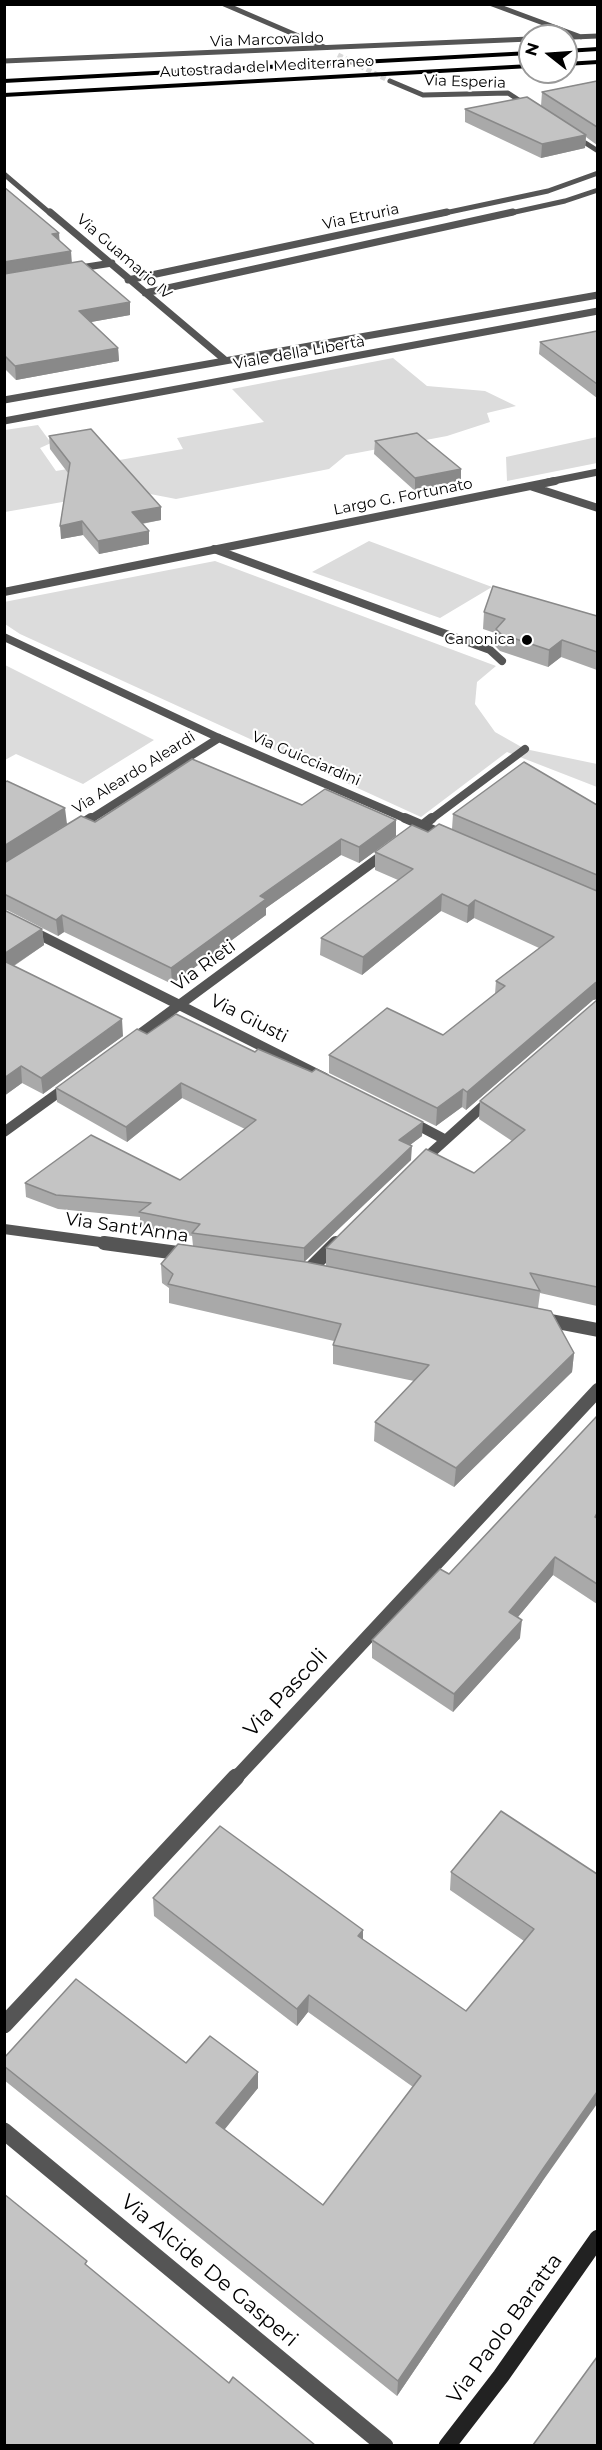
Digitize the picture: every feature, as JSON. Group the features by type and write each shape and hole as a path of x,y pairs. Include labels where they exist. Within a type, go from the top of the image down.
{"highway":[{"path":"578,50 597,49"},
{"name":"Autostrada del Mediterraneo","path":"4,81 518,54"},
{"path":"578,63 597,62"},
{"name":"Autostrada del Mediterraneo","path":"4,95 518,67"}],"main road":[{"name":"Via Paolo Baratta","path":"447,2445 501,2376 597,2238"}],"street":[{"path":"224,4 330,49 338,55"},
{"path":"492,4 581,37"},
{"path":"578,37 597,36"},
{"name":"Via Marcovaldo","path":"4,61 518,40"},
{"name":"Via Esperia","path":"390,81 423,95 508,93 538,112"},
{"path":"568,131 597,151"},
{"name":"Via Etruria","path":"128,279 548,191 597,173"},
{"name":"Via Guamario IV","path":"4,174 225,360"},
{"name":"Via Etruria","path":"145,294 565,201 597,190"},
{"path":"69,270 112,263"},
{"name":"Viale della Libertà","path":"4,400 597,296"},
{"name":"Viale della Libertà","path":"4,421 597,311"},
{"name":"Largo G. Fortunato","path":"4,592 597,472"},
{"path":"531,486 597,508"},
{"path":"213,549 490,650 502,661"},
{"name":"Via Guicciardini","path":"4,638 219,738 456,840"},
{"name":"Via Aleardo Aleardi","path":"65,834 219,738"},
{"path":"414,832 525,749"},
{"name":"Via Rieti","path":"116,1051 395,846"},
{"name":"Via Giusti","path":"4,918 181,1004 339,1085"},
{"path":"4,1132 79,1078"},
{"path":"410,1172 498,1092"},
{"path":"392,1112 444,1139"},
{"path":"307,1272 350,1230"},
{"name":"Via Sant'Anna","path":"6,1231 204,1257"},
{"path":"528,1316 597,1330"},
{"name":"Via Pascoli","path":"4,2025 597,1390"},
{"name":"Via Alcide De Gasperi","path":"4,2131 385,2445"}],"shaded area":[{"path":"393,358 427,386 485,391 516,406 487,413 490,422 447,436 346,455 329,469 176,499 145,493 114,493 5,512 5,430 38,425 51,443 40,448 56,471 183,449 177,438 264,422 232,389"},
{"path":"597,437 597,463 507,481 506,457"},
{"path":"369,541 492,587 440,618 312,572"},
{"path":"215,561 496,666 477,682 475,704 495,732 525,749 597,764 597,787 507,752 421,817 20,634 5,624 4,602"},
{"path":"5,665 154,740 83,784 16,754 5,760"}],"building":[{"path":"597,81 597,127 542,92"},
{"path":"527,97 586,135 542,144 465,109"},
{"path":"4,187 59,233 52,234 71,251 4,262"},
{"path":"82,261 130,302 79,311 118,348 15,366 4,355 4,274"},
{"path":"597,331 597,384 540,342"},
{"path":"91,429 161,507 132,512 149,531 98,541 82,521 60,526 70,463 49,436"},
{"path":"417,433 461,469 415,478 375,441"},
{"path":"493,586 597,616 597,652 562,640 549,650 501,634 496,629 505,619 484,612"},
{"path":"192,759 302,805 325,789 396,820 359,847 341,839 260,896 266,899 171,968 62,915 56,920 4,894 4,863 81,816 95,822"},
{"path":"524,762 597,805 597,875 453,814"},
{"path":"7,781 65,808 4,846 4,783"},
{"path":"439,824 597,891 597,982 467,1092 463,1089 437,1108 329,1055 387,1008 443,1035 505,986 496,981 554,937 475,900 468,906 442,894 363,957 321,938 413,869 375,852 412,825 428,832"},
{"path":"4,910 42,929 4,954"},
{"path":"4,961 122,1019 41,1078 21,1066 4,1078"},
{"path":"597,1000 597,1287 530,1273 540,1291 326,1248 426,1149 474,1173 525,1130 480,1101"},
{"path":"176,1014 255,1052 258,1049 312,1072 316,1069 423,1122 399,1140 412,1146 304,1248 192,1233 200,1224 139,1212 151,1203 56,1195 25,1183 91,1135 180,1180 256,1120 181,1083 126,1127 56,1088 137,1029 147,1034"},
{"path":"178,1244 306,1262 551,1311 574,1353 456,1468 375,1422 429,1365 333,1345 341,1324 168,1284 173,1274 161,1264"},
{"path":"597,1416 597,1513 595,1517 597,1518 597,1584 555,1557 509,1612 522,1620 454,1694 372,1640 440,1569 449,1574"},
{"path":"501,1811 597,1874 597,2092 398,2381 4,2066 4,2058 76,1979 186,2063 210,2036 258,2072 216,2123 323,2205 421,2076 309,1995 297,2009 153,1898 220,1826 363,1930 358,1936 466,2011 534,1929 451,1872"},
{"path":"4,2194 87,2261 85,2264 229,2383 233,2377 315,2445 4,2445"},
{"path":"597,2357 597,2445 533,2445"}],"tunnel":[{"path":"338,55 390,81"}],"place":[{"name":"Canonica","path":"527,640"}]}
